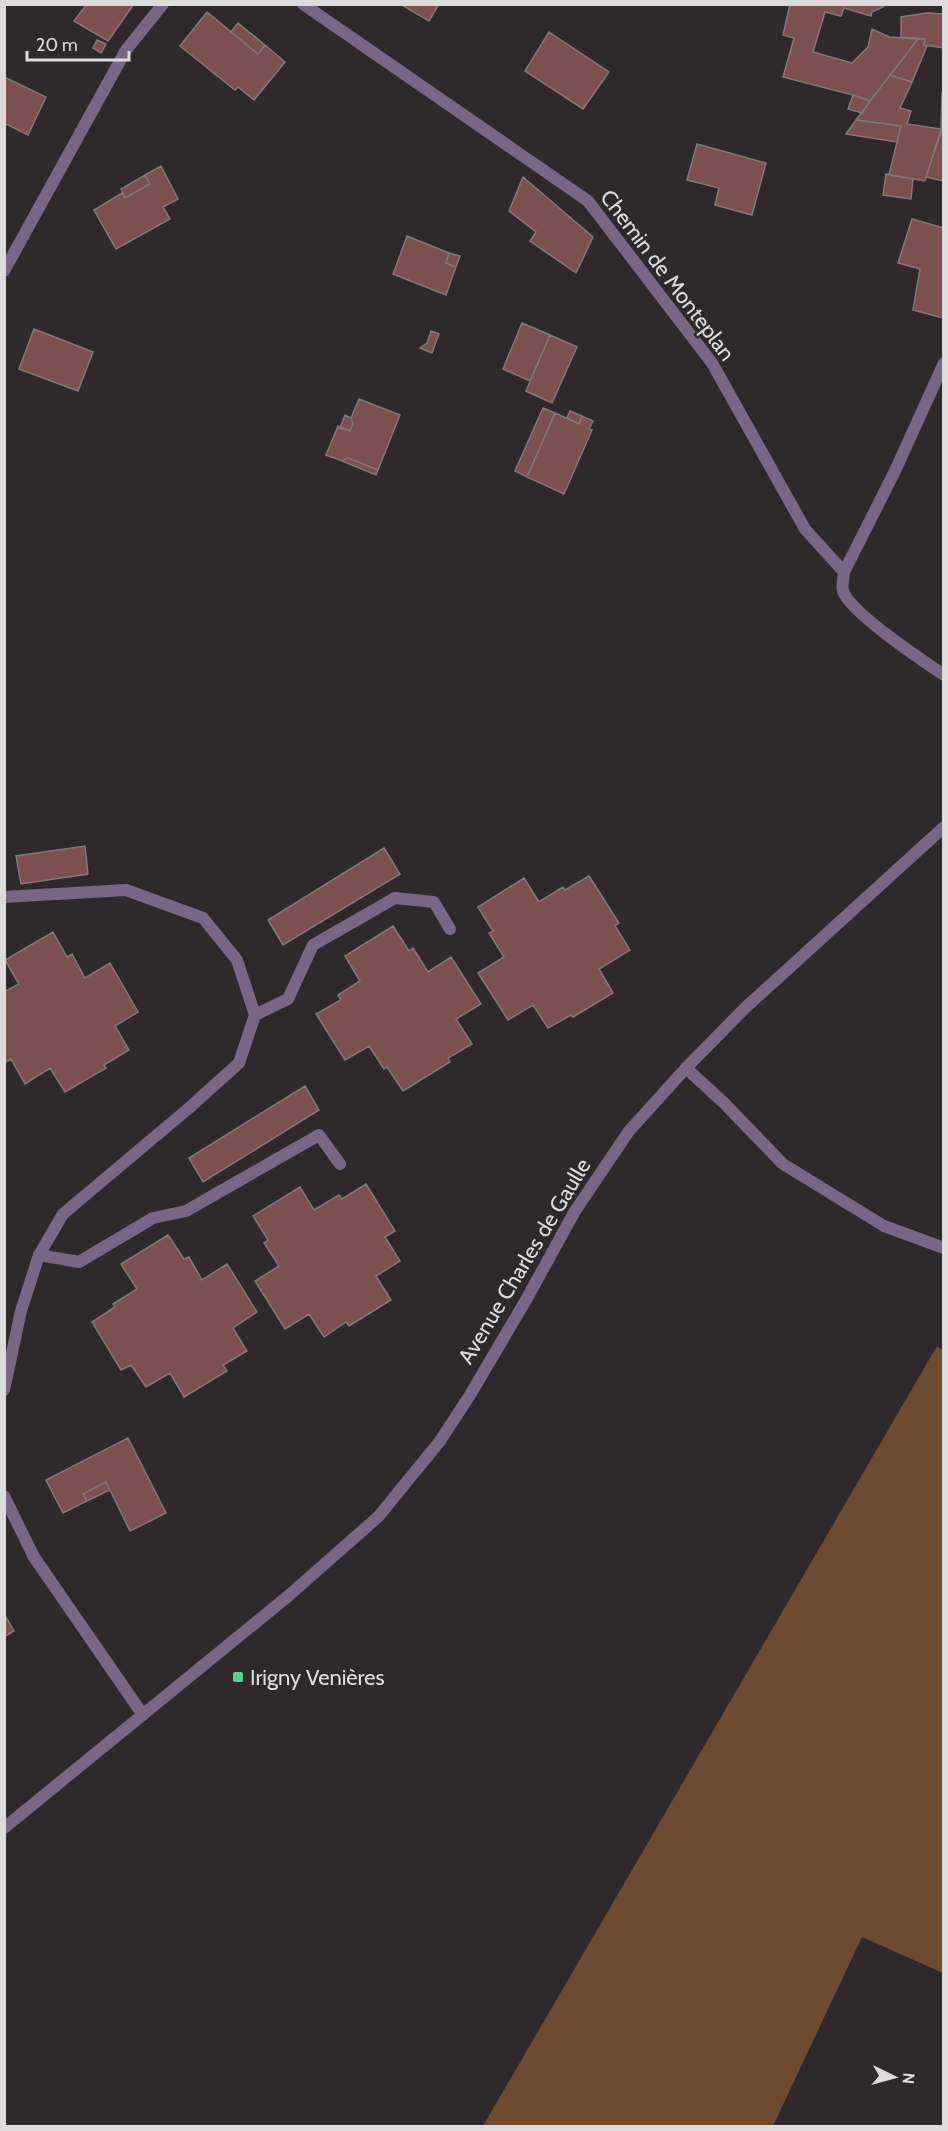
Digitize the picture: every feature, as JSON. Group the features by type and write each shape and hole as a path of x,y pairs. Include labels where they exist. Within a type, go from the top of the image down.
{"street":[{"path":"4,271 126,50 163,4"},
{"name":"Chemin de Monteplan","path":"303,4 588,201 712,363 806,528 844,572"},
{"path":"944,363 895,471 844,572 842,590 852,605 895,640 944,675"},
{"name":"Avenue Charles de Gaulle","path":"4,1827 348,1545 378,1516 440,1441 470,1395 575,1210 629,1131 745,1008 944,827"},
{"path":"4,897 126,890 202,918 237,960 255,1015 239,1063 63,1214 39,1255 21,1311 4,1390"},
{"path":"255,1015 288,999 313,945 395,898 434,902 450,930"},
{"path":"686,1068 724,1103 783,1164 884,1226 944,1248"},
{"path":"39,1255 79,1262 153,1218 186,1211 319,1135 340,1164"},
{"path":"5,1498 34,1557 143,1715"}],"shaded area":[{"path":"937,1346 944,1352 943,1973 862,1937 773,2126 483,2126"}],"building":[{"path":"87,4 134,4 108,41 74,21"},
{"path":"400,4 439,4 429,21"},
{"path":"790,4 884,4 883,7 872,12 871,16 844,8 841,16 825,12 813,52 852,63 868,47 872,29 889,37 918,39 870,101 783,77 794,38 783,35"},
{"path":"207,12 258,54 265,45 285,62 254,100 238,87 235,90 180,46"},
{"path":"927,13 944,14 944,48 924,45 925,39 901,37 901,17"},
{"path":"238,23 265,45 258,54 231,32"},
{"path":"549,32 609,72 583,109 525,71"},
{"path":"918,39 925,39 924,45 927,46 912,82 890,75"},
{"path":"97,40 106,44 101,53 93,48"},
{"path":"890,75 912,82 900,108 911,111 907,124 941,129 925,181 889,175 901,126 856,120"},
{"path":"4,77 46,97 28,135 4,123"},
{"path":"942,93 944,93 944,181 926,177 941,132"},
{"path":"853,95 870,101 862,113 848,109"},
{"path":"856,120 901,126 897,142 846,134"},
{"path":"697,144 766,163 752,215 715,205 719,188 687,180"},
{"path":"161,166 178,199 163,207 170,219 116,249 94,210 122,193 125,198 150,184 145,175"},
{"path":"886,174 913,179 911,199 883,195"},
{"path":"145,175 150,184 125,198 121,189"},
{"path":"523,177 593,237 576,273 530,241 536,232 509,211"},
{"path":"912,219 944,228 943,318 913,310 920,269 898,263"},
{"path":"407,236 449,253 446,263 456,267 446,295 393,274"},
{"path":"449,253 460,256 456,267 446,263"},
{"path":"522,323 550,335 530,381 503,369"},
{"path":"34,329 93,352 78,391 19,369"},
{"path":"431,331 439,334 432,353 420,348 427,343"},
{"path":"550,335 577,347 552,403 526,391"},
{"path":"359,399 400,415 378,470 348,458 342,461 326,455 338,426 350,431 353,424 351,418"},
{"path":"543,408 555,413 527,477 515,471"},
{"path":"570,411 582,416 579,424 567,418"},
{"path":"555,413 579,424 582,416 593,421 589,429 592,430 564,494 527,477"},
{"path":"345,415 351,418 353,424 350,431 340,428"},
{"path":"348,458 378,470 376,475 342,461"},
{"path":"85,846 88,874 21,884 16,856"},
{"path":"384,848 400,874 283,945 268,920"},
{"path":"589,876 619,923 615,926 630,950 599,969 613,993 573,1017 571,1015 548,1028 533,1005 508,1020 478,973 504,957 489,933 493,931 478,907 524,878 539,902 563,887 565,890"},
{"path":"393,926 409,951 413,948 428,972 451,957 481,1004 456,1019 472,1044 448,1058 450,1062 403,1091 387,1067 384,1069 369,1046 345,1060 316,1014 341,1000 338,995 360,981 345,956"},
{"path":"53,932 67,957 72,954 85,978 110,963 138,1012 115,1026 129,1050 104,1065 106,1068 65,1092 50,1068 25,1084 11,1059 4,1063 4,992 19,984 5,960"},
{"path":"305,1086 319,1110 203,1182 189,1158"},
{"path":"366,1184 395,1231 385,1237 400,1261 376,1276 391,1300 349,1326 346,1322 324,1337 309,1314 285,1329 255,1281 279,1266 264,1243 268,1240 253,1216 300,1187 314,1210 339,1195 342,1199"},
{"path":"168,1235 184,1259 189,1257 202,1280 227,1264 257,1312 233,1328 247,1351 223,1365 227,1371 184,1397 170,1373 146,1387 131,1365 121,1370 92,1322 115,1307 113,1304 137,1289 121,1264"},
{"path":"128,1438 166,1513 130,1531 106,1482 83,1494 87,1501 63,1513 46,1480"},
{"path":"106,1482 110,1490 87,1501 83,1494"},
{"path":"4,1614 14,1631 4,1637"}],"place":[{"name":"Irigny Venières","path":"238,1677"}]}
